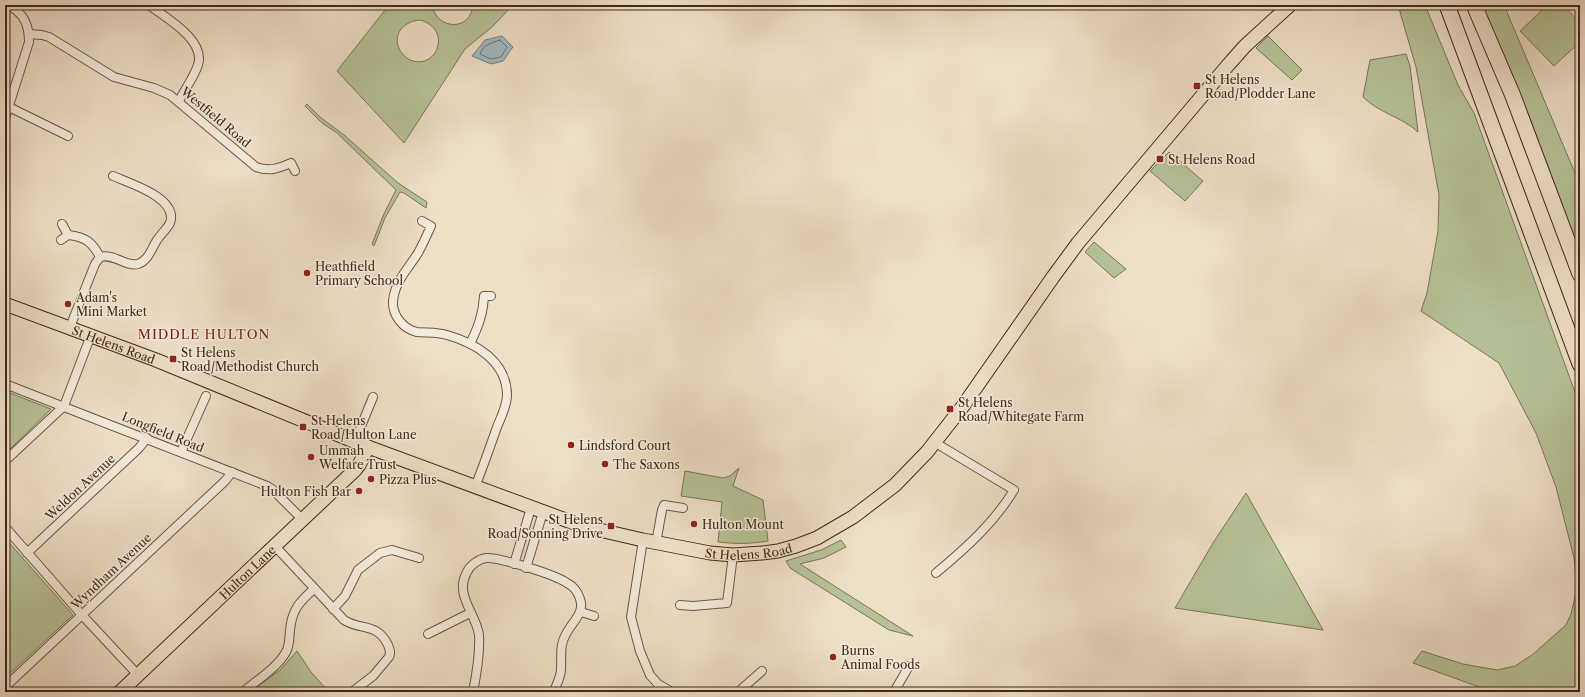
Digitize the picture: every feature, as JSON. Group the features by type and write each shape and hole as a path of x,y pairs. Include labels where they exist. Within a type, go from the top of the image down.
{"highway":[{"path":"1447,5 1580,364"},
{"path":"1474,5 1513,96 1580,274"}],"main road":[{"name":"St Helens Road","path":"5,304 156,360 355,442 582,526 650,542 710,553 733,555 762,553 796,546 835,529 871,504 895,484 934,442 963,406 1078,243 1229,64 1290,5"},
{"name":"Hulton Lane","path":"120,692 355,470 368,446"}],"street":[{"path":"5,118 29,42 28,26 21,14 16,9 8,5"},
{"path":"149,5 194,41 198,49 198,65 179,101"},
{"name":"Westfield Road","path":"29,34 49,37 114,77 154,88 170,95 256,167 273,170 291,162 295,171"},
{"path":"8,107 68,136"},
{"path":"70,327 95,264 100,257 108,256 132,264 141,263 155,242 167,228 171,218 167,207 153,193 113,176"},
{"path":"422,221 431,226 418,253 402,275 395,289 393,300 394,312 402,324 416,332 435,332 448,335 470,344 486,354 498,365 504,378 507,396 503,411 475,487"},
{"path":"62,224 68,235 87,240 93,245 100,257"},
{"path":"61,240 68,235"},
{"path":"470,344 482,318 484,296 491,296"},
{"path":"5,461 64,406 91,335"},
{"name":"Longfield Road","path":"5,384 147,438 272,489 302,519"},
{"path":"181,452 206,396"},
{"path":"355,442 373,397"},
{"name":"Weldon Avenue","path":"27,553 139,448 147,438"},
{"path":"934,442 1014,490 1004,507 983,531 964,550 936,573"},
{"name":"Wyndham Avenue","path":"5,687 225,481 232,472"},
{"path":"672,692 658,684 650,675 640,651 631,617 650,542 664,505 683,508"},
{"path":"514,564 537,510"},
{"path":"526,568 537,510"},
{"path":"5,527 82,615 138,675"},
{"path":"274,545 344,620 349,623 365,626 379,633 388,646 390,654"},
{"path":"333,609 345,596 358,570 380,553 392,550 419,558"},
{"path":"403,562 406,554"},
{"path":"680,604 693,606 727,603 733,555"},
{"path":"473,692 476,677 479,635 464,599 464,578 470,568 480,560 486,558 514,564 560,579 568,583 576,590 582,606 581,612 566,634 562,643 560,651 562,669 554,692"},
{"path":"243,692 279,662 285,654 289,645 294,610 298,604 314,589"},
{"path":"581,612 594,616"},
{"path":"428,634 439,624 470,613"},
{"path":"390,654 399,656"},
{"path":"352,692 372,676 390,654"},
{"path":"894,692 909,666"},
{"path":"738,692 762,671"}],"green space":[{"path":"389,5 432,5 435,14 440,20 454,24 466,20 471,14 473,5 513,5 492,27 465,49 404,143 337,71","holes":["420,20 430,25 436,32 438,48 434,55 428,60 420,62 410,60 403,54 398,46 397,41 400,31 410,22"]},
{"path":"1398,5 1425,5 1458,85 1474,113 1580,406 1580,692 1493,692 1413,663 1422,651 1463,664 1497,670 1515,666 1532,655 1566,625 1571,614 1577,588 1574,558 1556,487 1536,433 1499,363 1421,311 1427,293 1438,231 1439,195 1416,67"},
{"path":"1480,5 1504,5 1580,185 1580,255"},
{"path":"1548,5 1563,5 1580,23 1580,42 1554,66 1520,31"},
{"path":"1268,36 1302,70 1292,80 1256,48"},
{"path":"1406,54 1410,66 1418,132 1405,122 1376,107 1363,97 1370,60"},
{"path":"307,104 320,117 344,135 398,183 427,202 426,208 404,193 400,192 385,218 374,246 372,244 383,216 396,190 337,133 322,123 305,106"},
{"path":"1169,152 1203,181 1185,201 1150,171"},
{"path":"1094,242 1126,269 1114,278 1085,252"},
{"path":"5,391 51,409 5,454"},
{"path":"739,468 733,486 763,500 768,541 755,543 718,542 722,502 681,496 685,471 723,478 730,476"},
{"path":"1246,493 1323,630 1175,608 1213,543"},
{"path":"5,538 73,615 5,678"},
{"path":"841,540 846,547 824,558 800,564 913,636 889,630 790,568 786,561 821,550"},
{"path":"297,651 311,672 329,692 250,692 280,670"}],"water":[{"path":"502,36 513,47 503,61 491,64 472,56 485,40"}],"place":[{"name":"St Helens Road/Plodder Lane","path":"1197,86"},
{"name":"St Helens Road","path":"1160,159"},
{"name":"Heathfield Primary School","path":"307,273"},
{"name":"Adam's Mini Market","path":"68,304"},
{"name":"St Helens Road/Methodist Church","path":"173,359"},
{"name":"St Helens Road/Whitegate Farm","path":"950,409"},
{"name":"St Helens Road/Hulton Lane","path":"303,427"},
{"name":"Lindsford Court","path":"571,445"},
{"name":"Ummah Welfare Trust","path":"311,457"},
{"name":"The Saxons","path":"605,464"},
{"name":"Pizza Plus","path":"371,479"},
{"name":"Hulton Fish Bar","path":"359,491"},
{"name":"Hulton Mount","path":"694,524"},
{"name":"St Helens Road/Sonning Drive","path":"611,526"},
{"name":"Burns Animal Foods","path":"833,657"}],"district":[{"name":"MIDDLE HULTON","path":"204,334"}]}
